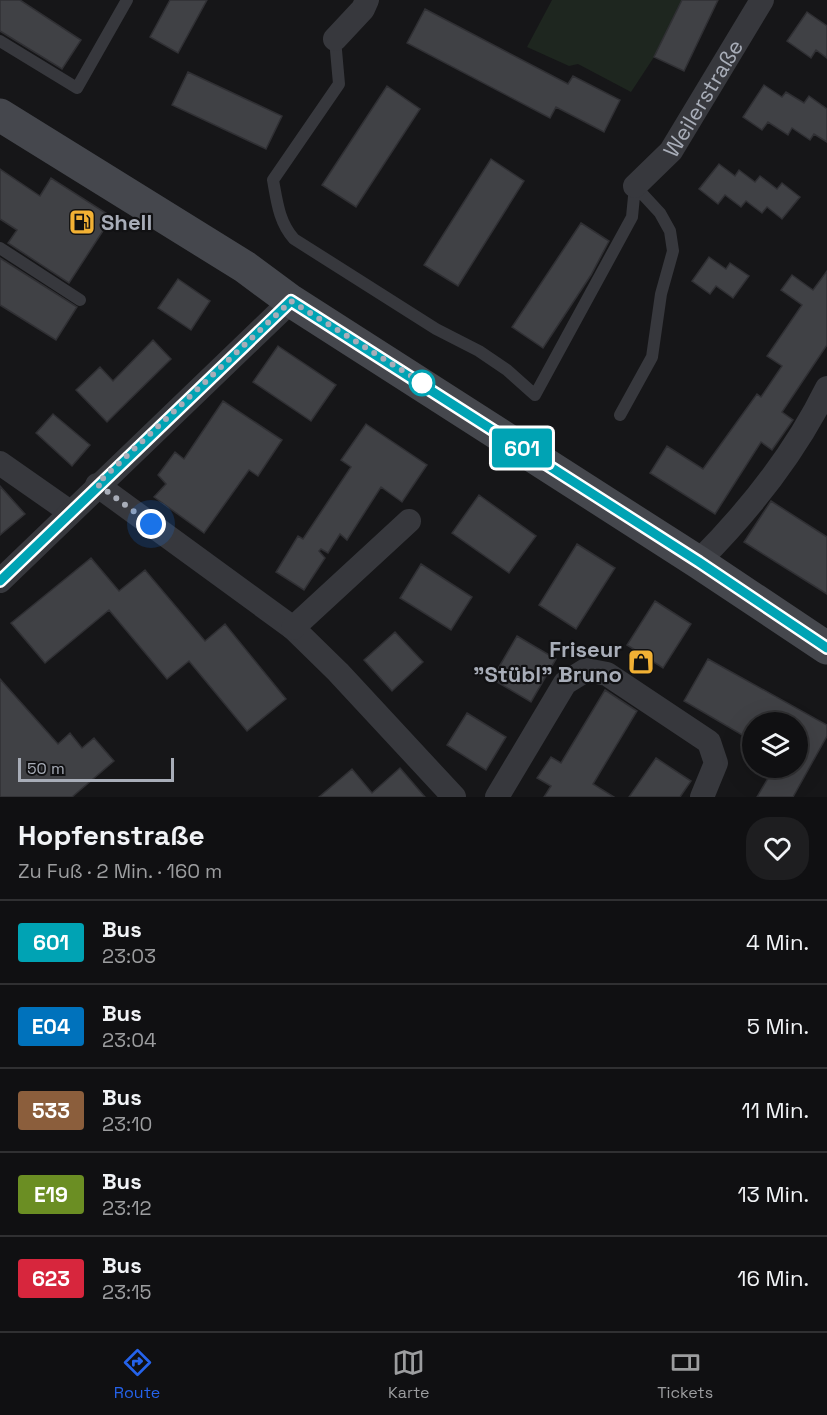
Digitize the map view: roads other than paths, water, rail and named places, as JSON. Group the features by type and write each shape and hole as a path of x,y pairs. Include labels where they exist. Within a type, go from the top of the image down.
{"main road":[{"path":"0,115 245,267 291,301 699,562 827,648"}],"street":[{"path":"335,39 363,9 367,0"},
{"name":"Weilerstraße","path":"635,186 671,151 762,0"},
{"path":"0,581 97,484 291,301"},
{"path":"699,562 764,484 812,420 827,388"},
{"path":"0,463 70,512"},
{"path":"97,484 293,628 338,672 454,797"},
{"path":"293,628 410,521"},
{"path":"497,797 565,684 586,670 607,674 709,742 716,763 702,797"}],"lane":[{"path":"0,41 77,88 127,0"},
{"path":"335,39 339,84 273,180 280,216 286,230 294,239 436,329 488,357 536,395 632,218 635,186"},
{"path":"620,415 652,357 662,294 673,251 670,231 665,222 635,186"},
{"path":"0,248 80,300"}],"place":[{"name":"Shell","path":"82,222"},
{"name":"Friseur \"Stübl\" Bruno","path":"641,662"}]}
